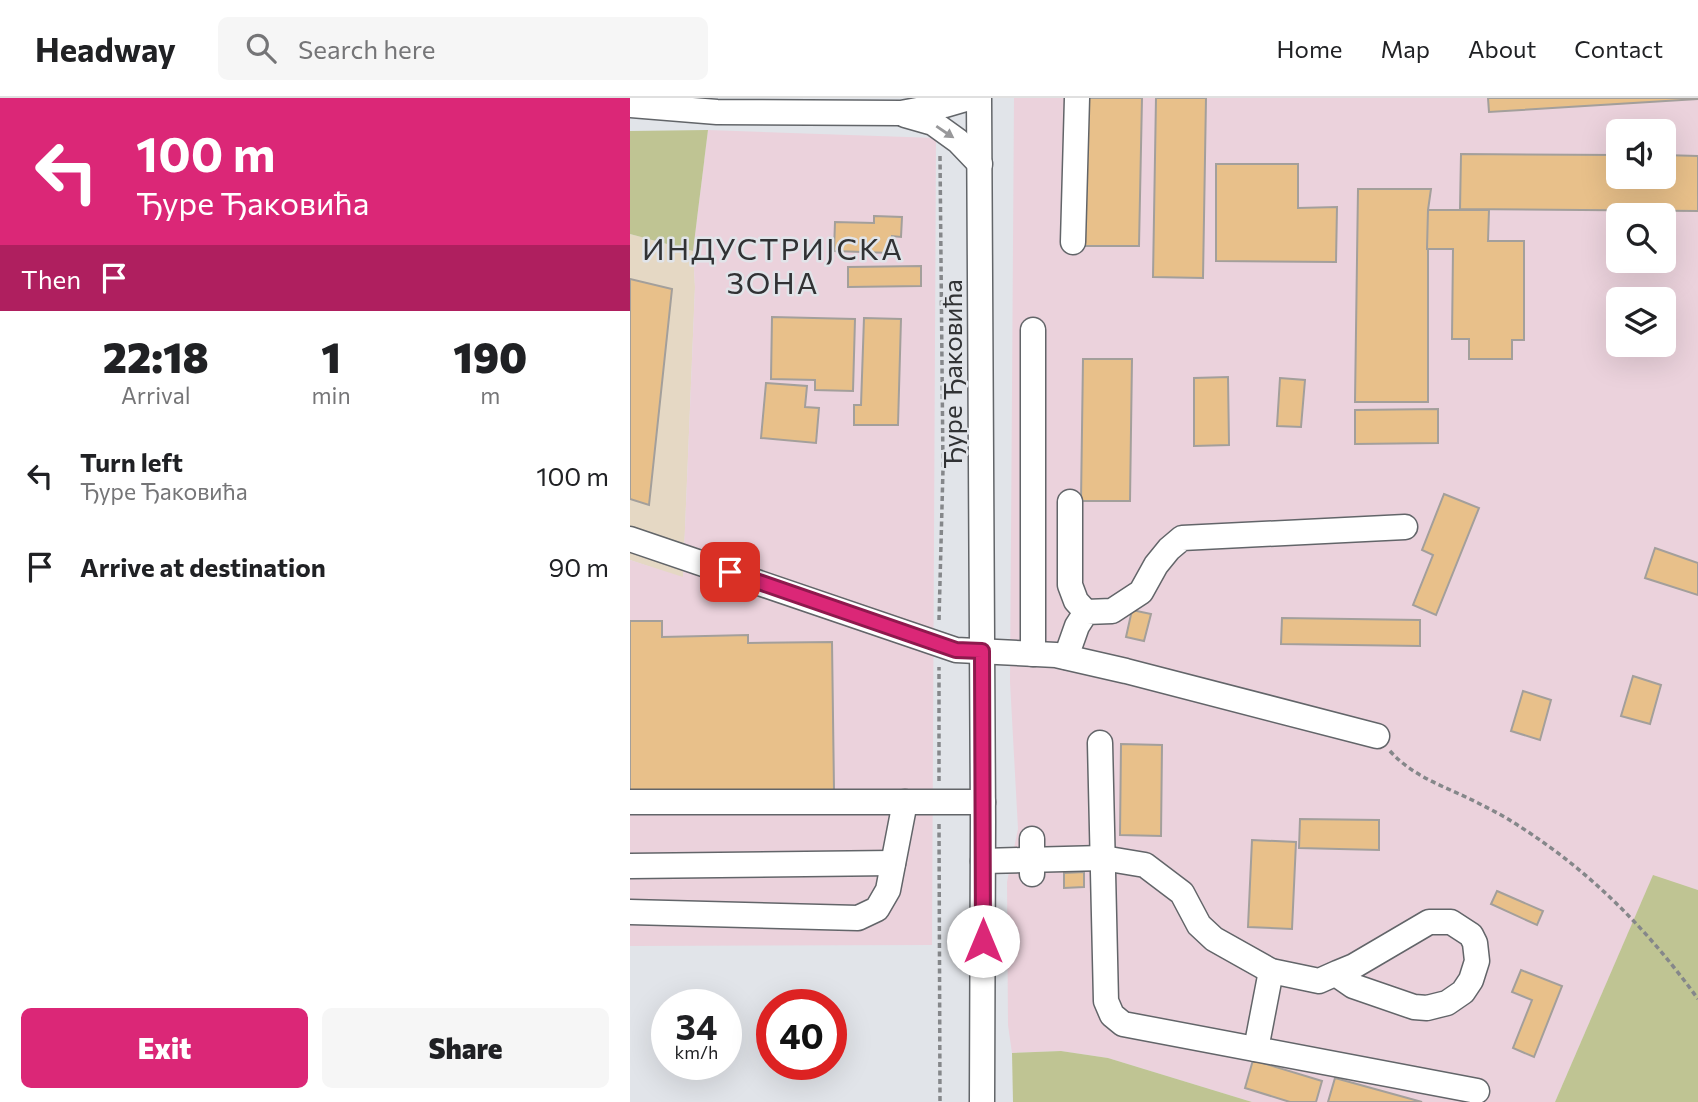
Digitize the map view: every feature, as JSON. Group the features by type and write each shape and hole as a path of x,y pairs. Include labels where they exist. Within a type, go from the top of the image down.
{"street":[{"path":"630,105 717,112 901,113 969,98"},
{"name":"Ђуре Ђаковића","path":"979,98 982,1102"},
{"path":"1073,242 1077,98"},
{"path":"901,113 933,123 958,141 980,164"},
{"path":"1033,330 1033,654"},
{"path":"1070,502 1070,585 1076,601 1086,611 1112,611 1141,592 1156,565 1182,538 1405,527"},
{"path":"630,539 956,650 1066,657 1377,736"},
{"path":"1066,657 1077,626 1086,611"},
{"path":"1100,743 1106,1001 1112,1015 1123,1024 1477,1091"},
{"path":"630,802 983,802"},
{"path":"630,912 858,918 877,909 888,890 905,802"},
{"path":"983,861 1032,858 1103,859 1145,865 1182,893 1199,925 1214,939 1271,971 1319,981 1337,973 1354,966 1429,922 1451,922 1471,935 1475,943 1477,961 1471,980 1463,992 1447,1003 1427,1008 1414,1007 1353,986 1337,973"},
{"path":"630,866 893,863"},
{"path":"1256,1049 1271,971"}],"path":[{"path":"940,128 943,468 939,644 940,1102"},
{"path":"1377,736 1397,759 1416,774 1520,826 1588,876 1632,917 1698,999"}],"shaded area":[{"path":"1014,98 1698,98 1698,890 1653,876 1555,1102 1252,1102 1108,1058 1061,1051 1012,1053 1008,1025 1007,882 1018,829 1010,682"},
{"path":"708,130 936,138 932,945 630,946 630,560 683,577 695,287 693,251"},
{"path":"630,234 693,251 695,287 683,578 630,560"}],"green space":[{"path":"708,130 693,251 630,234 630,131"},
{"path":"1653,875 1698,890 1698,1102 1555,1102"},
{"path":"1061,1051 1108,1058 1252,1102 1013,1102 1012,1053"}],"building":[{"path":"1084,98 1142,98 1139,246 1081,246"},
{"path":"1156,98 1206,98 1203,278 1153,277"},
{"path":"1488,98 1698,98 1698,99 1489,112"},
{"path":"1461,154 1606,155 1606,189 1676,189 1676,155 1698,156 1698,211 1676,211 1676,203 1606,203 1606,210 1460,209"},
{"path":"1216,164 1298,164 1298,208 1337,207 1336,262 1216,261"},
{"path":"1358,189 1431,189 1428,210 1428,402 1355,402"},
{"path":"1428,210 1489,210 1488,241 1524,241 1524,340 1512,340 1512,359 1469,359 1469,339 1452,339 1453,249 1427,249"},
{"path":"874,216 902,217 901,237 892,236 891,253 834,251 835,222 874,223"},
{"path":"921,266 921,286 848,287 848,267"},
{"path":"630,279 672,289 649,505 630,499"},
{"path":"772,317 855,319 853,391 815,390 815,380 771,379"},
{"path":"864,318 901,319 898,425 854,425 854,405 861,405"},
{"path":"1083,359 1132,359 1130,501 1081,501"},
{"path":"1228,377 1229,445 1194,446 1194,378"},
{"path":"1280,378 1305,380 1301,427 1277,426"},
{"path":"766,383 807,386 805,407 819,408 816,443 761,438"},
{"path":"1438,409 1438,443 1355,444 1355,410"},
{"path":"1444,494 1479,508 1436,615 1413,605 1433,555 1422,550"},
{"path":"1655,548 1698,563 1698,595 1645,578"},
{"path":"1132,610 1151,614 1144,641 1126,637"},
{"path":"1282,618 1420,620 1420,646 1281,644"},
{"path":"630,621 662,621 662,637 748,635 748,643 832,642 834,790 630,793"},
{"path":"1633,676 1661,685 1650,724 1621,716"},
{"path":"1523,691 1551,700 1540,740 1511,731"},
{"path":"1121,744 1162,745 1161,836 1120,835"},
{"path":"1300,819 1379,820 1379,850 1299,848"},
{"path":"1252,840 1296,842 1292,929 1248,927"},
{"path":"1084,872 1084,887 1064,888 1064,873"},
{"path":"1497,891 1543,911 1537,925 1491,904"},
{"path":"1521,970 1562,986 1534,1057 1513,1048 1532,1000 1512,992"},
{"path":"1253,1060 1322,1081 1316,1102 1290,1102 1245,1088"},
{"path":"1335,1078 1422,1102 1328,1102"}],"district":[{"name":"ИНДУСТРИЈСКА ЗОНА","path":"773,264"}],"route":[{"path":"730,572 956,650 982,651 983,941"}]}
